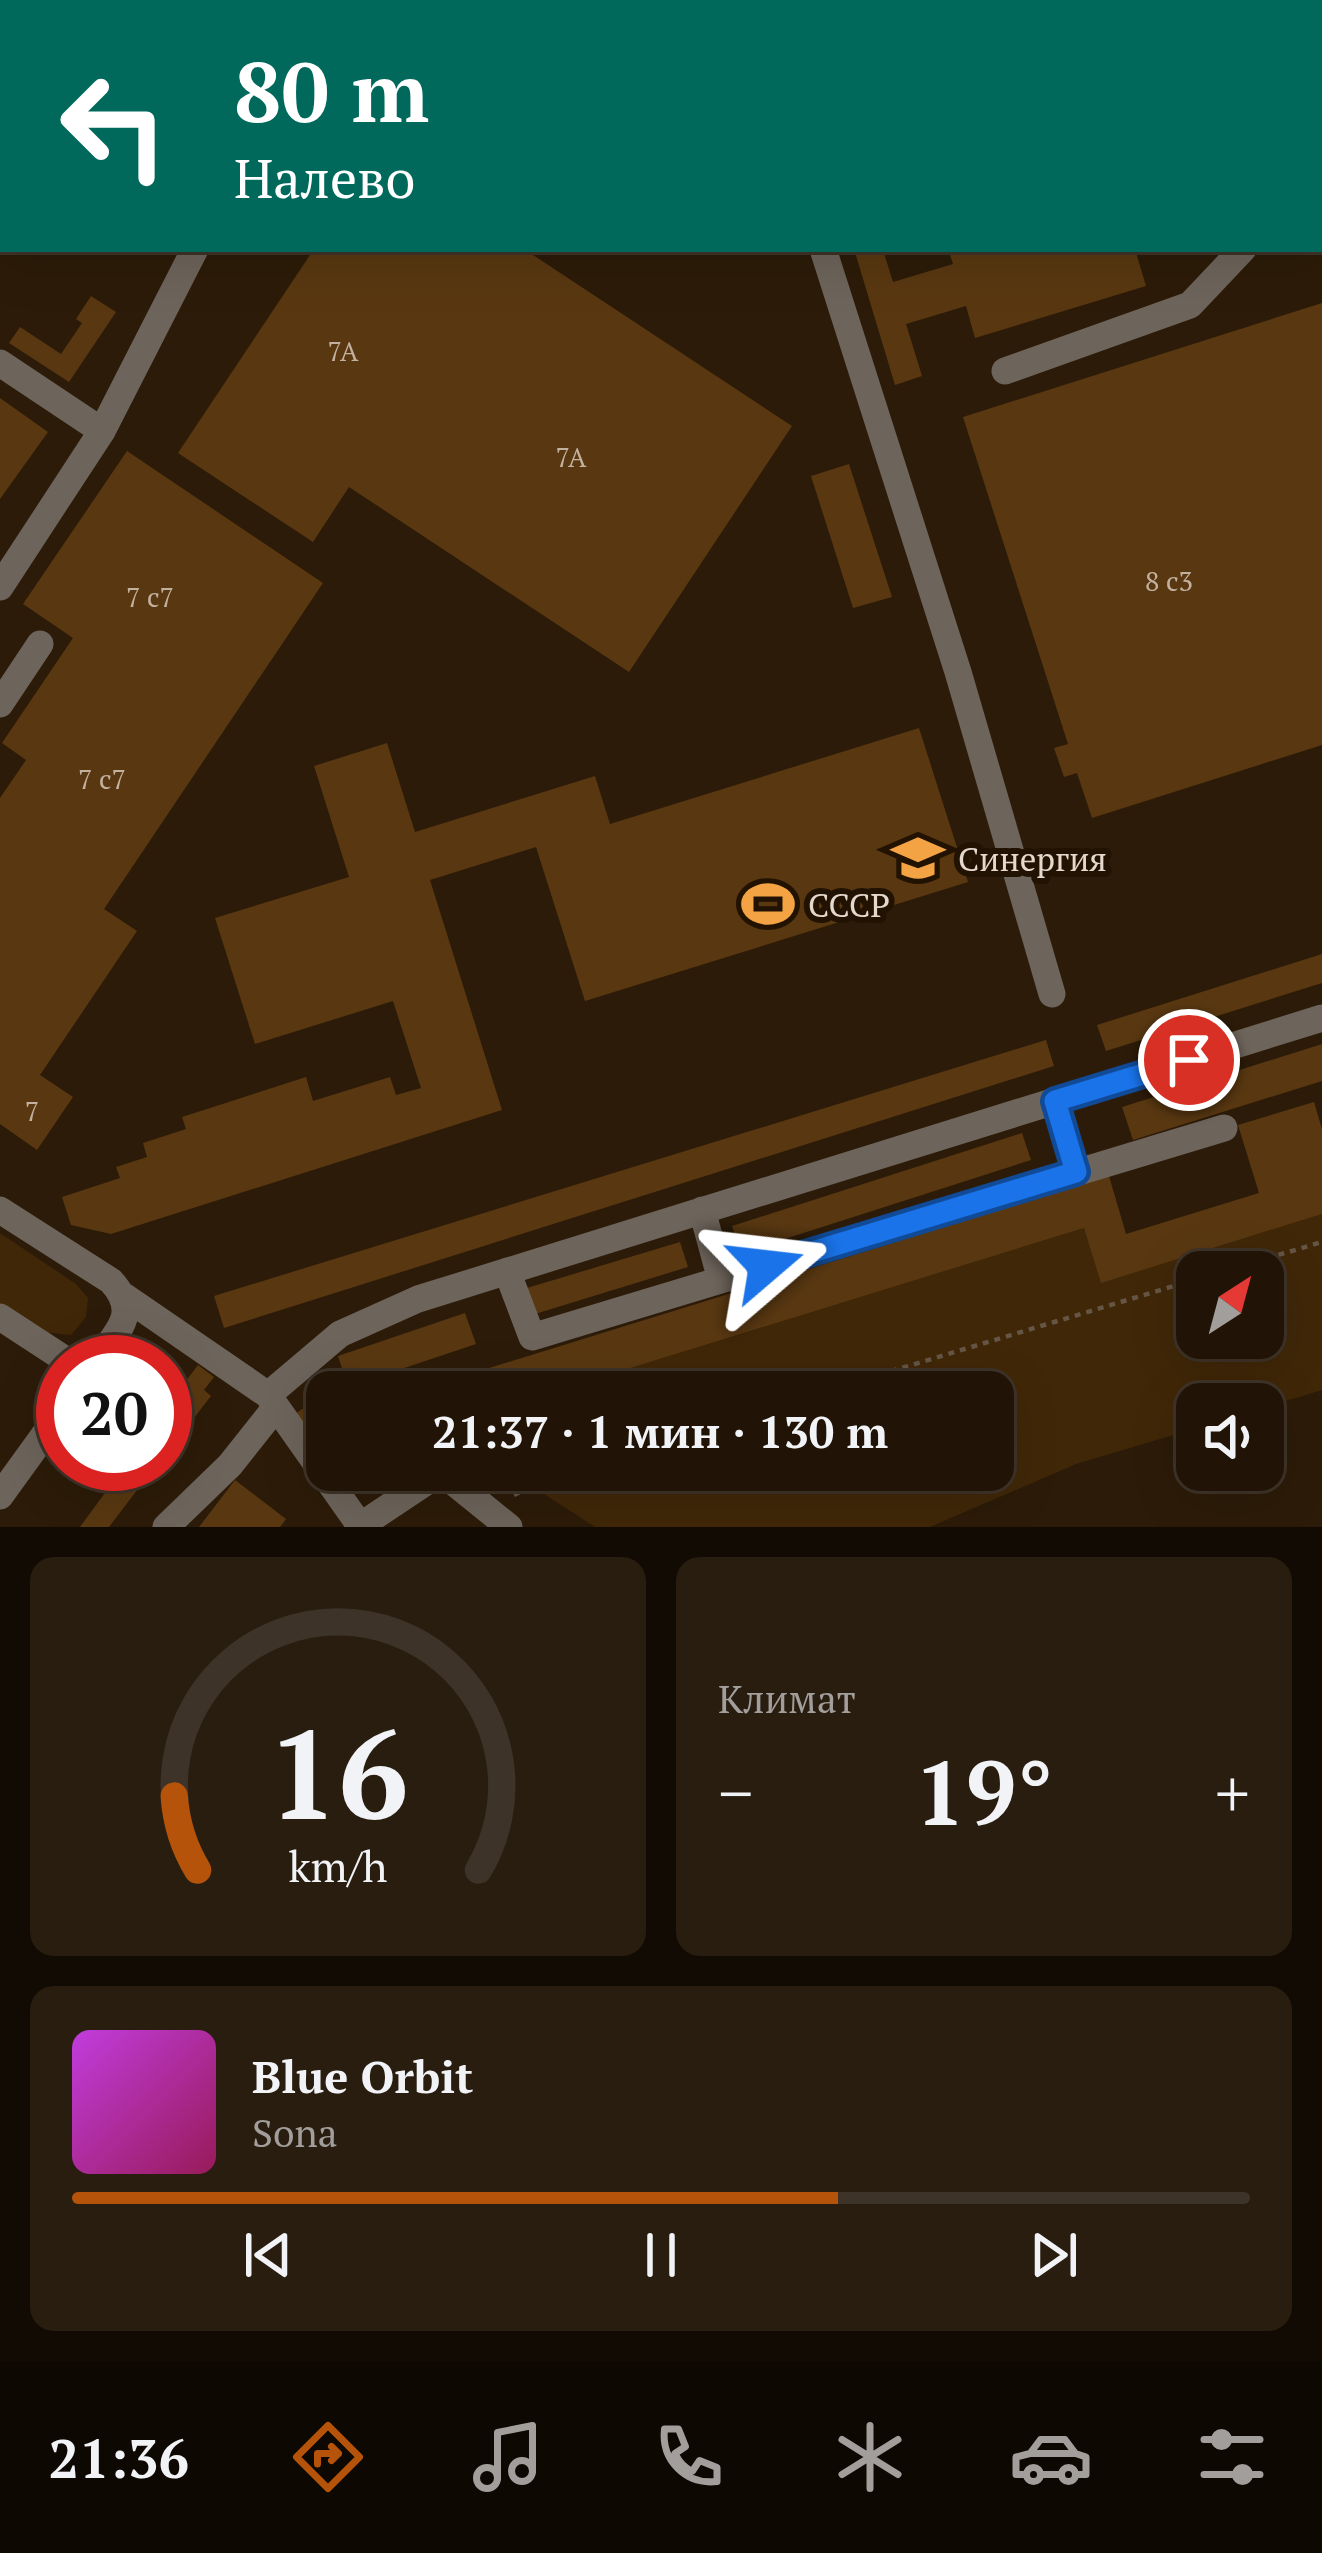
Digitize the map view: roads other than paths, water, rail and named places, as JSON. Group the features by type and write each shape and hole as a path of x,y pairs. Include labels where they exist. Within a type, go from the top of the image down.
{"street":[{"path":"0,587 102,431 193,252"},
{"path":"824,252 958,672 1052,994"},
{"path":"1005,371 1190,305 1240,252"},
{"path":"0,363 102,431"},
{"path":"0,704 40,644"},
{"path":"166,1527 230,1465 272,1401 340,1334 418,1299 1322,1018"},
{"path":"1055,1101 1076,1172"},
{"path":"507,1271 532,1337 1224,1128"},
{"path":"0,1210 111,1281 124,1296 272,1401 356,1519"},
{"path":"702,1210 722,1280"},
{"path":"114,1335 126,1317 124,1296"},
{"path":"0,1317 36,1340"},
{"path":"0,1496 36,1446"},
{"path":"328,1527 356,1519 441,1472 499,1519"}],"place":[{"name":"Синергия","path":"918,858"},
{"name":"СССР","path":"768,904"}]}
